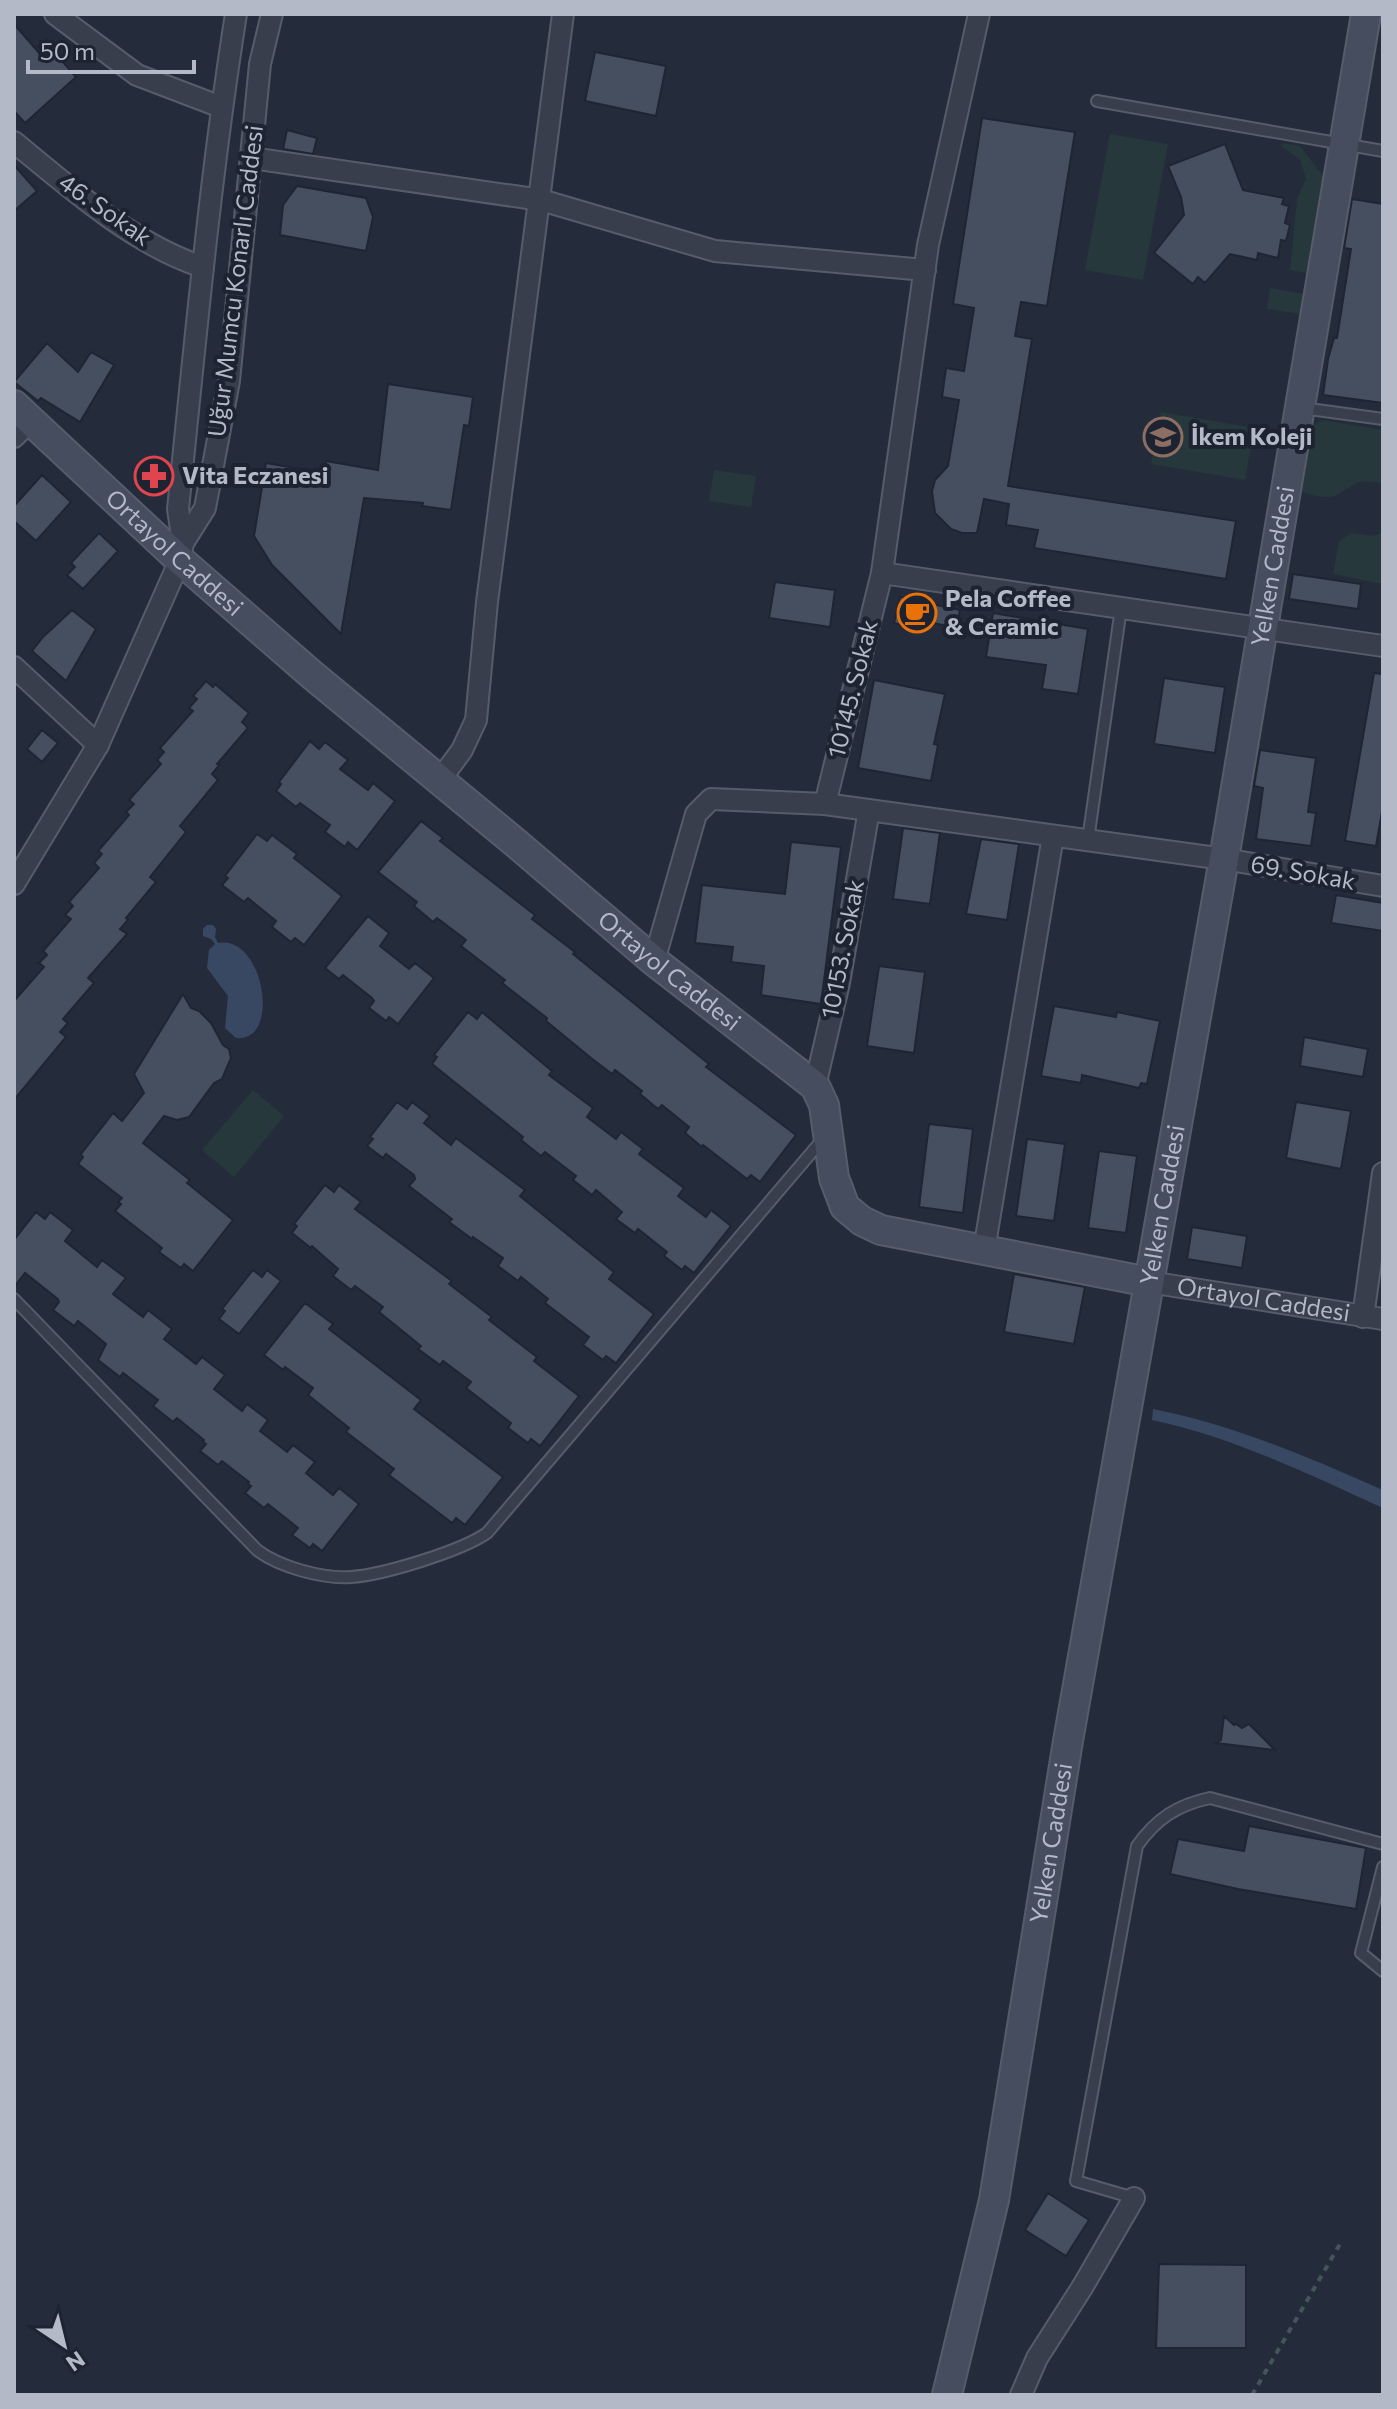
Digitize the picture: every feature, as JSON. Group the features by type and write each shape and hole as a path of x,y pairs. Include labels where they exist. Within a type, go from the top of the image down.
{"street":[{"path":"55,14 137,75 221,107"},
{"name":"Uğur Mumcu Konarlı Caddesi","path":"182,551 178,509 221,107 236,14"},
{"name":"Uğur Mumcu Konarlı Caddesi","path":"14,884 98,745 182,551 205,508 229,381 260,64 272,14"},
{"path":"440,780 462,750 476,720 487,602 563,14"},
{"name":"10145. Sokak","path":"825,804 882,573 925,270 979,14"},
{"name":"Yelken Caddesi","path":"947,2395 994,2200 1068,1741 1224,859 1366,14"},
{"name":"46. Sokak","path":"14,142 90,205 179,259 203,267"},
{"path":"251,158 541,200 715,251 925,270"},
{"name":"Ortayol Caddesi","path":"19,421 182,551 311,674 654,961 815,1086 824,1105 830,1132 834,1178 845,1207 862,1221 881,1230 1149,1282 1373,1318"},
{"path":"882,573 1383,646"},
{"path":"14,667 98,745"},
{"name":"69. Sokak","path":"654,961 696,814 711,799 825,804 1224,859 1383,886"},
{"name":"10153. Sokak","path":"815,1086 839,983 869,810"},
{"path":"984,1250 1053,836"},
{"path":"1373,1318 1383,1173"},
{"path":"1021,2395 1037,2358 1134,2198"}],"lane":[{"path":"1097,101 1383,151"},
{"path":"1300,407 1383,419"},
{"path":"1088,840 1121,608"},
{"path":"14,1299 257,1550 287,1568 348,1577 368,1574 461,1548 487,1533 830,1132"},
{"path":"1134,2198 1076,2181 1137,1846 1141,1839 1171,1811 1210,1798 1383,1844"},
{"path":"1383,1867 1361,1953 1383,1971"}],"path":[{"path":"1252,2395 1340,2244"}],"shaded area":[{"path":"1110,134 1168,144 1143,280 1085,270"},
{"path":"1282,143 1300,146 1323,176 1307,273 1290,270 1297,199 1306,179 1300,159 1282,147"},
{"path":"1270,288 1303,294 1301,314 1267,309"},
{"path":"1161,412 1254,428 1245,480 1151,464"},
{"path":"1322,420 1383,430 1383,483 1361,481 1329,497 1302,492 1312,426"},
{"path":"714,470 756,476 751,507 709,501"},
{"path":"1351,533 1372,536 1383,533 1383,584 1333,574 1339,542"},
{"path":"253,1090 284,1116 234,1177 202,1150"}],"water":[{"path":"207,925 213,925 216,929 218,943 234,945 247,955 256,970 262,989 263,1008 259,1024 250,1035 236,1038 225,1028 228,996 207,968 209,950 215,944 203,936"},
{"path":"1153,1409 1242,1433 1383,1490 1383,1508 1241,1446 1152,1420"}],"building":[{"path":"14,24 47,62 56,54 76,77 25,123 14,111"},
{"path":"595,52 666,66 656,116 585,101"},
{"path":"982,118 1075,132 1047,306 1021,302 1015,336 1032,339 1008,486 1236,521 1226,579 1034,548 1038,530 1006,525 1009,504 984,499 977,533 951,529 935,513 932,491 935,480 948,466 959,400 942,397 946,368 964,371 974,308 953,304"},
{"path":"287,130 317,138 313,154 283,149"},
{"path":"1225,144 1243,190 1284,198 1282,204 1289,206 1285,223 1290,225 1286,241 1281,240 1278,258 1258,253 1257,260 1230,254 1205,283 1198,277 1193,284 1154,253 1184,215 1181,197 1168,166"},
{"path":"14,165 37,191 14,211"},
{"path":"297,186 366,198 373,217 366,251 280,235 283,205"},
{"path":"1352,199 1383,204 1383,403 1323,395 1328,359 1334,338 1337,338 1351,249 1344,248"},
{"path":"47,343 78,372 91,352 114,365 80,422 41,398 38,401 14,382"},
{"path":"388,384 473,397 469,426 464,425 451,510 422,506 423,503 364,498 341,634 272,565 254,536 266,463 324,473 326,461 378,470"},
{"path":"42,475 71,502 36,541 14,521 14,506"},
{"path":"99,533 118,551 83,589 67,575 75,567 71,563"},
{"path":"1293,574 1361,584 1358,609 1289,599"},
{"path":"775,582 835,590 830,627 769,618"},
{"path":"900,597 960,610 956,628 915,619 913,628 894,623"},
{"path":"72,610 96,629 66,681 32,651"},
{"path":"993,613 1088,629 1078,694 1042,689 1046,665 986,657"},
{"path":"1374,673 1383,674 1383,806 1376,846 1345,841"},
{"path":"1164,678 1225,687 1215,753 1154,744"},
{"path":"874,680 945,694 934,744 938,745 931,781 858,768"},
{"path":"206,681 213,687 215,684 249,713 242,722 248,728 217,764 212,774 218,780 180,826 186,832 150,877 156,882 120,929 127,934 88,978 94,983 63,1019 68,1023 60,1032 66,1037 14,1100 14,1001 44,967 39,963 47,955 43,951 71,919 65,915 73,906 69,902 99,868 94,863 102,854 98,851 129,815 126,812 134,804 129,800 161,764 157,760 164,752 160,748 193,711 189,708 197,699 193,696"},
{"path":"42,730 58,743 42,762 27,749"},
{"path":"310,741 319,749 325,742 348,760 340,769 368,790 373,783 395,801 357,850 348,842 345,847 325,832 330,825 300,803 296,807 276,791 281,784 279,782"},
{"path":"1260,750 1316,758 1308,812 1316,813 1311,846 1256,839 1263,788 1254,786"},
{"path":"421,821 443,838 440,841 535,915 532,919 575,952 573,954 709,1064 706,1067 796,1135 760,1182 751,1175 747,1179 702,1147 685,1133 689,1127 662,1105 658,1109 640,1094 642,1091 615,1070 612,1074 591,1058 502,983 505,980 461,946 466,940 437,918 433,922 414,906 417,902 378,872"},
{"path":"903,828 940,833 930,904 893,899"},
{"path":"257,834 267,841 272,835 297,854 294,858 342,896 304,945 295,938 291,942 272,927 276,921 248,898 244,902 222,885 228,878 225,876"},
{"path":"981,839 1019,844 1007,920 966,914"},
{"path":"791,842 841,847 821,1004 761,995 764,966 731,962 733,947 695,943 702,885 785,894"},
{"path":"1336,895 1383,903 1383,931 1331,923"},
{"path":"368,916 389,933 380,946 409,969 415,963 434,978 398,1024 389,1017 386,1021 369,1008 374,1001 372,998 343,975 339,979 325,968"},
{"path":"879,966 925,972 914,1053 867,1046"},
{"path":"183,994 191,1008 211,1023 223,1045 229,1049 231,1058 222,1079 214,1083 189,1117 177,1120 164,1116 143,1143 190,1180 187,1183 233,1220 193,1271 184,1264 181,1268 159,1252 162,1248 115,1211 122,1198 78,1164 83,1157 81,1154 113,1113 122,1121 144,1093 134,1074"},
{"path":"1054,1006 1116,1017 1117,1012 1160,1021 1147,1084 1141,1083 1139,1088 1082,1075 1081,1083 1041,1076"},
{"path":"468,1012 477,1019 482,1012 552,1071 549,1075 593,1108 587,1117 616,1139 621,1132 643,1149 639,1154 684,1188 678,1196 706,1217 711,1210 731,1226 694,1273 685,1266 682,1270 664,1256 667,1252 638,1229 635,1233 616,1219 622,1212 596,1190 592,1195 573,1180 576,1176 545,1152 541,1156 521,1140 523,1137 432,1064 437,1057 434,1055"},
{"path":"1304,1037 1368,1049 1363,1077 1300,1066"},
{"path":"397,1102 407,1109 412,1102 430,1116 424,1123 451,1145 456,1138 525,1190 520,1196 614,1272 609,1279 654,1314 616,1363 606,1356 603,1360 583,1345 589,1337 545,1303 548,1299 521,1277 518,1281 498,1266 503,1258 449,1222 452,1219 409,1186 415,1179 414,1175 386,1154 383,1158 367,1146 373,1139 370,1137"},
{"path":"1296,1102 1351,1111 1341,1169 1286,1158"},
{"path":"929,1124 973,1129 963,1213 919,1207"},
{"path":"1027,1139 1065,1144 1054,1221 1016,1216"},
{"path":"1099,1151 1137,1156 1126,1233 1088,1228"},
{"path":"325,1185 334,1192 339,1185 361,1202 355,1209 452,1281 449,1284 492,1317 489,1320 537,1357 534,1361 579,1396 540,1446 531,1439 528,1443 508,1428 511,1423 466,1388 471,1382 443,1361 440,1365 418,1349 421,1346 379,1312 383,1307 355,1286 351,1290 333,1276 338,1269 292,1233 297,1226 294,1224"},
{"path":"36,1212 45,1219 50,1212 73,1230 65,1241 97,1267 102,1260 126,1278 113,1294 143,1317 148,1310 172,1329 164,1339 196,1364 202,1357 225,1375 214,1389 242,1411 247,1404 268,1420 260,1431 287,1452 293,1445 315,1462 306,1473 333,1495 339,1488 359,1504 322,1551 313,1544 310,1548 292,1535 298,1528 268,1504 264,1508 245,1493 251,1486 249,1482 222,1461 218,1465 200,1451 206,1444 204,1440 177,1418 173,1422 153,1406 158,1400 123,1373 120,1377 98,1360 106,1344 78,1321 74,1326 53,1310 58,1299 25,1273 14,1287 14,1240"},
{"path":"1192,1227 1247,1236 1242,1268 1187,1259"},
{"path":"253,1270 262,1277 267,1270 281,1281 239,1334 219,1319 225,1311 222,1309"},
{"path":"1014,1274 1085,1287 1074,1344 1004,1332"},
{"path":"305,1303 333,1324 329,1329 421,1400 414,1409 503,1477 465,1525 456,1518 452,1523 389,1475 394,1469 346,1432 349,1428 308,1395 313,1388 264,1355"},
{"path":"1224,1716 1242,1728 1249,1724 1275,1750 1216,1743 1221,1740"},
{"path":"1249,1826 1366,1848 1356,1909 1170,1874 1178,1839 1244,1851"},
{"path":"1048,2193 1089,2220 1066,2256 1025,2230"},
{"path":"1159,2264 1246,2265 1246,2348 1156,2348"}],"place":[{"name":"İkem Koleji","path":"1163,437"},
{"name":"Vita Eczanesi","path":"154,476"},
{"name":"Pela Coffee & Ceramic","path":"917,613"}]}
